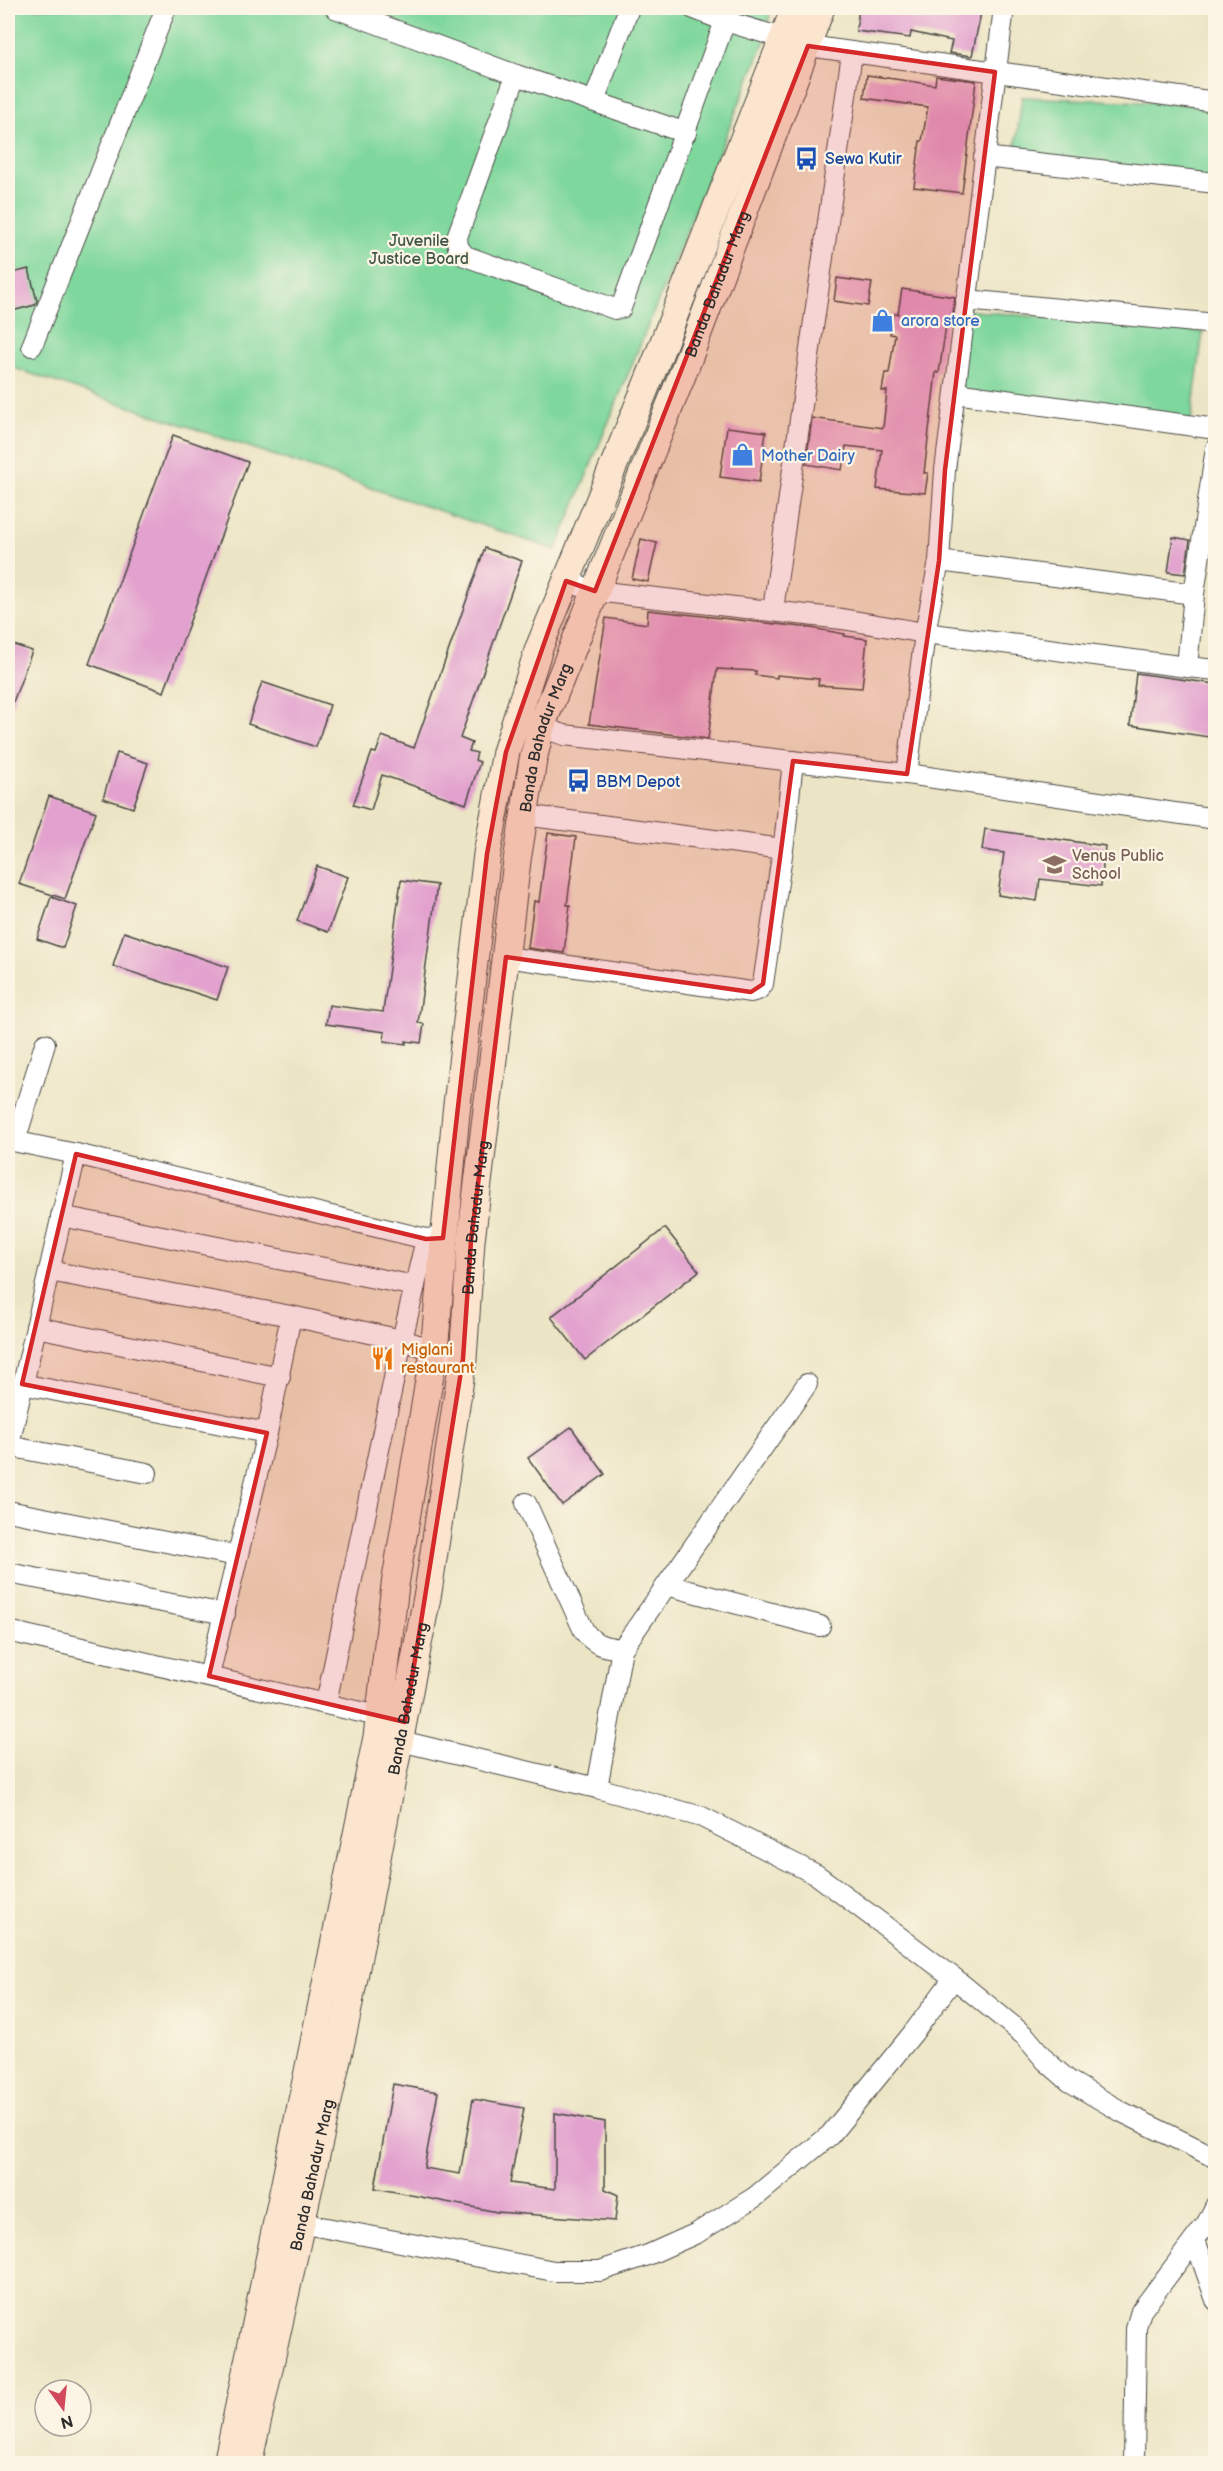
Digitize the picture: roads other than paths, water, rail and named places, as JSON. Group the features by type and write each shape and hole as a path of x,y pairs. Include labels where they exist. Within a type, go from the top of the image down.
{"street":[{"path":"32,346 166,8"},
{"path":"341,8 516,75 686,133"},
{"path":"594,101 629,8"},
{"path":"692,8 725,21 808,46 1215,102"},
{"name":"Banda Bahadur Marg","path":"227,2463 390,1729 428,1592 463,1359 471,1241 517,861 533,760 529,723 539,648 654,366 795,8"},
{"name":"Banda Bahadur Marg","path":"248,2463 346,2019 390,1729 395,1585 434,1352 435,1238 456,1113 488,854 506,752 529,723 595,591 681,378 821,8"},
{"path":"906,774 925,633 939,561 945,470 954,393 1004,8"},
{"path":"516,75 457,237 458,247 465,256 615,309 621,308 625,303 725,21"},
{"path":"773,610 852,53"},
{"path":"984,157 1215,183"},
{"path":"966,300 1215,324"},
{"path":"954,393 1215,429"},
{"path":"1187,667 1194,594 1215,448"},
{"path":"939,561 1194,594"},
{"path":"566,581 595,591 773,610 925,633 1215,670"},
{"path":"529,723 564,735 906,774 1215,819"},
{"path":"506,957 751,992 758,990 763,984 794,761"},
{"path":"524,815 783,849"},
{"path":"488,854 517,861"},
{"path":"45,1044 11,1141 76,1154 435,1238 471,1241"},
{"path":"76,1154 8,1448 147,1473"},
{"path":"61,1216 416,1286"},
{"path":"326,1703 402,1340 416,1286 435,1238"},
{"path":"49,1271 291,1316 402,1340 434,1352 463,1359"},
{"path":"209,1676 267,1433 291,1316"},
{"path":"36,1327 279,1377"},
{"path":"22,1384 267,1433"},
{"path":"597,1788 622,1649 807,1384"},
{"path":"526,1503 584,1632 591,1641 600,1646 622,1649"},
{"path":"8,1511 237,1556"},
{"path":"8,1573 225,1614"},
{"path":"666,1585 820,1626"},
{"path":"8,1631 326,1703 390,1729 702,1817 817,1875 954,1978 1024,2036 1069,2082 1122,2112 1215,2158"},
{"path":"300,2223 554,2271 600,2271 648,2255 697,2233 755,2197 830,2135 914,2032 954,1978"},
{"path":"1134,2463 1136,2328 1141,2311 1207,2223 1215,2205"},
{"path":"1195,2240 1215,2300"}],"place":[{"name":"Sewa Kutir","path":"807,158"},
{"name":"arora store","path":"883,320"},
{"name":"Mother Dairy","path":"743,455"},
{"name":"BBM Depot","path":"578,781"},
{"name":"Venus Public School","path":"1054,864"},
{"name":"Miglani restaurant","path":"383,1358"}],"park label":[{"name":"Juvenile Justice Board","path":"419,249"}]}
